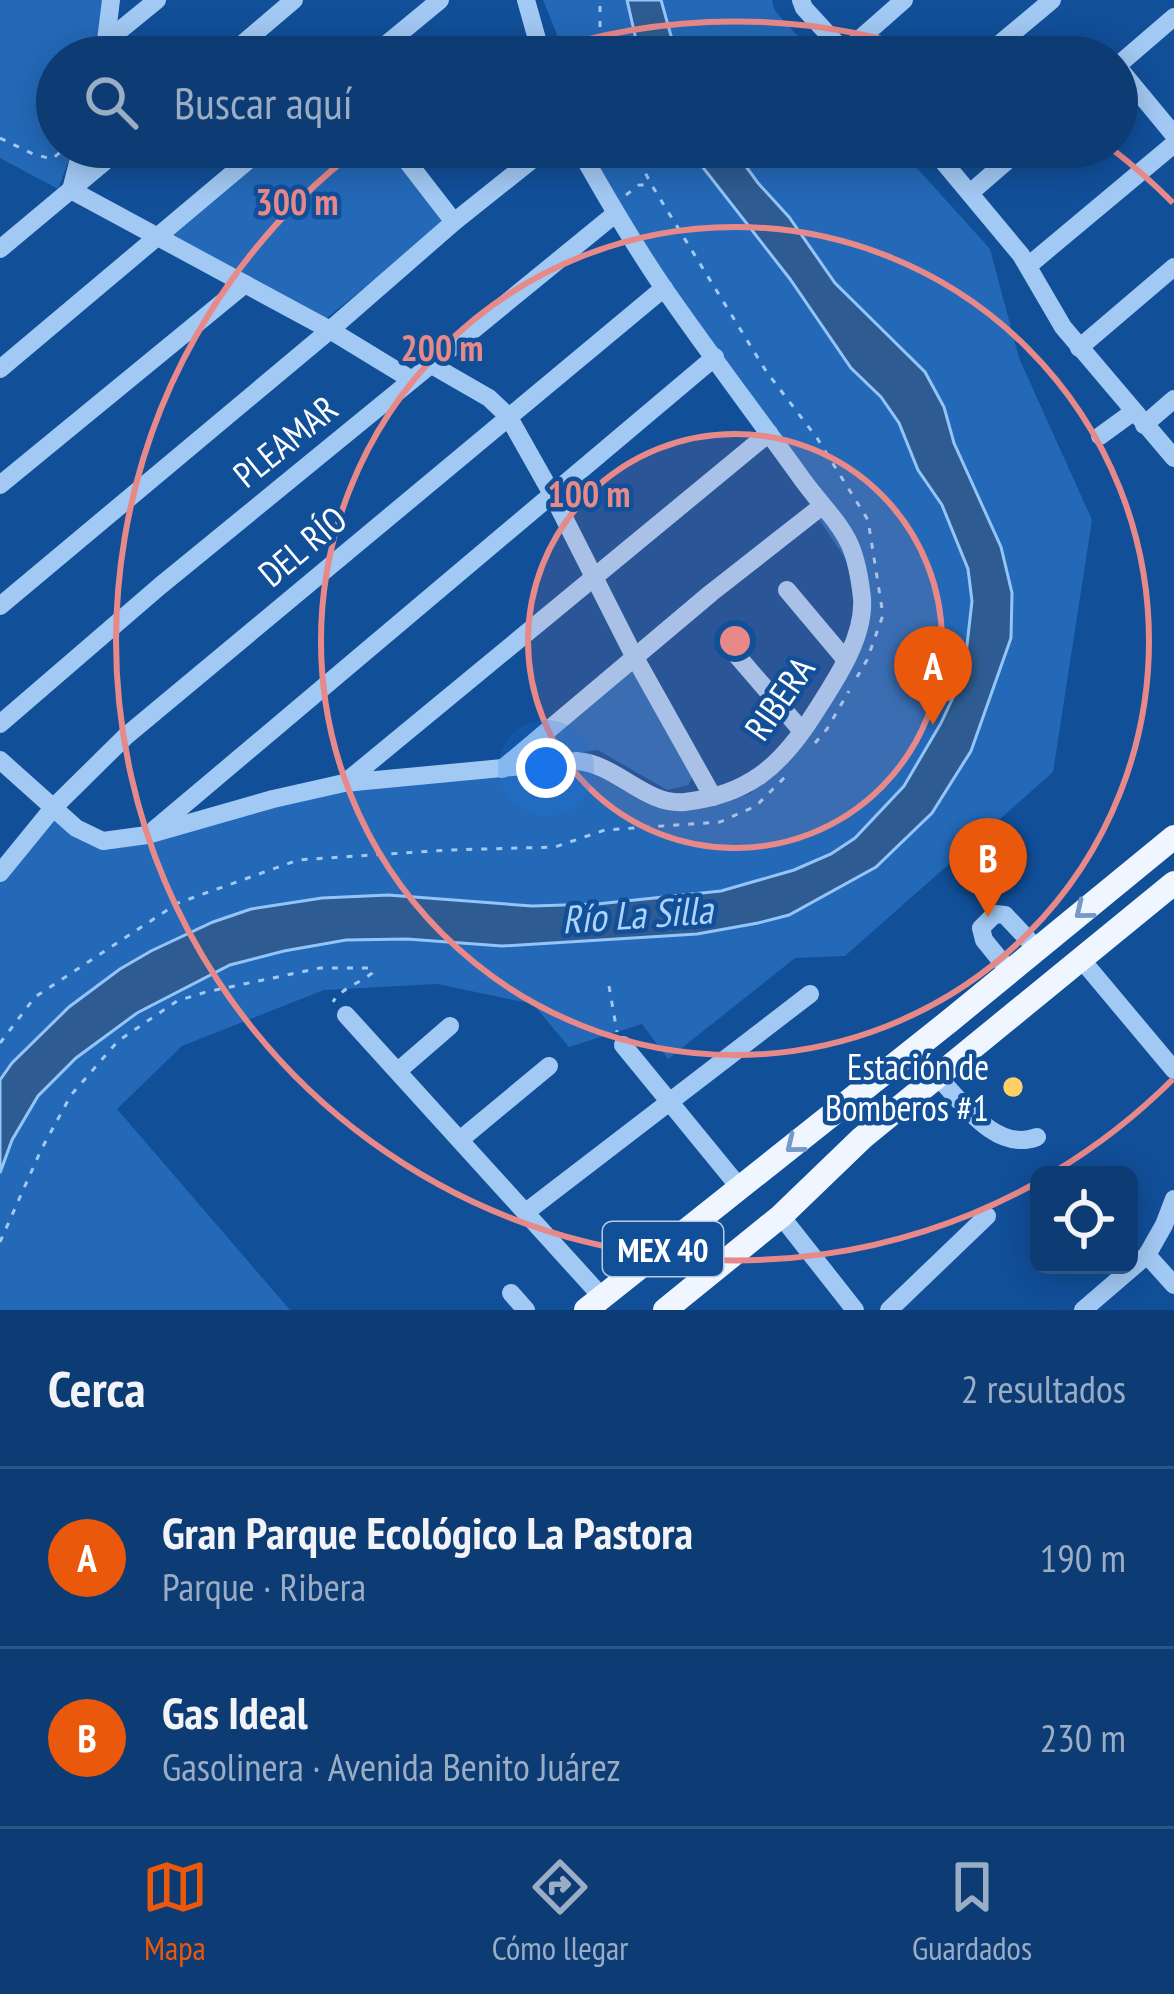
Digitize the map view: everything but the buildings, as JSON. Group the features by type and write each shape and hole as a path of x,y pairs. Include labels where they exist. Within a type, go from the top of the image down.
{"main road":[{"name":"MEX 40","path":"594,1304 1174,837"},
{"name":"MEX 40","path":"665,1310 781,1216 862,1138 1174,883"},
{"path":"952,1019 976,1046"}],"street":[{"path":"107,36 111,0"},
{"path":"120,36 157,0"},
{"path":"252,36 294,0"},
{"path":"396,36 440,0"},
{"path":"526,0 536,36"},
{"path":"866,36 904,0"},
{"path":"1009,36 1052,0"},
{"path":"802,4 831,36"},
{"path":"1138,48 1174,17"},
{"path":"1028,266 1174,140 1138,93"},
{"path":"71,190 77,168"},
{"path":"0,250 97,168"},
{"path":"0,369 238,168"},
{"path":"414,168 454,223"},
{"path":"0,605 522,168"},
{"name":"RIBERA","path":"0,760 88,836 103,841 147,835 344,784 588,762 659,799 684,802 728,793 758,779 787,752 845,659 862,614 850,545 664,288 590,168"},
{"path":"949,168 1028,266 1078,347 1174,458"},
{"path":"970,193 999,168"},
{"path":"71,190 412,380"},
{"name":"PLEAMAR","path":"0,724 613,210"},
{"path":"1078,347 1174,267"},
{"path":"0,485 245,284"},
{"name":"DEL RÍO","path":"0,873 53,808 126,736 664,288"},
{"path":"147,835 715,357"},
{"path":"430,364 489,398 508,416 713,797"},
{"path":"1100,436 1174,399"},
{"path":"344,784 769,433"},
{"path":"502,769 821,506"},
{"path":"788,590 845,659"},
{"path":"728,644 802,731"},
{"path":"1010,972 984,940 984,922 994,914 1005,915 1037,949"},
{"path":"1081,959 1172,1065"},
{"path":"526,1212 809,994"},
{"path":"346,1015 526,1212 594,1304"},
{"path":"398,1071 450,1026"},
{"path":"622,1045 740,1188"},
{"path":"461,1139 549,1066"},
{"path":"938,1077 996,1133 1020,1142 1037,1137"},
{"path":"1083,1310 1147,1255 1174,1198"},
{"path":"781,1216 854,1310"},
{"path":"889,1310 988,1216"},
{"path":"1147,1255 1174,1285"},
{"path":"511,1292 526,1310"}],"path":[{"path":"600,0 600,36"},
{"path":"0,138 36,155"},
{"path":"613,210 639,185 651,184"},
{"path":"0,1043 35,997 178,903 298,860"},
{"path":"0,1242 71,1095 118,1041 177,1001 320,968 372,968 373,973 332,1001 346,1015"},
{"path":"609,986 622,1045"}],"shaded area":[{"path":"0,0 103,0 100,36 36,36 36,168 66,168 58,189 0,158"},
{"path":"543,0 772,0 775,11 798,36 558,36"},
{"path":"251,168 401,168 442,217 441,226 324,320 171,234"},
{"path":"601,168 917,168 990,249 1019,358 1092,520 1053,772 845,956 795,958 668,1059 642,1024 569,1047 533,1004 437,984 324,990 182,1046 117,1109 290,1310 0,1310 0,873 53,808 103,841 273,799 577,761 645,791 730,799 750,794 802,732 845,659 859,579 615,214"},
{"path":"626,669 635,671 692,778 688,785 667,790 598,750 536,754"}],"water":[{"path":"627,0 661,0 671,36 635,36"},
{"name":"Río La Silla","path":"703,168 747,168 835,283 925,372 1001,547 1012,593 1011,638 971,751 932,813 876,867 789,915 758,923 697,934 502,946 346,940 230,965 137,1013 76,1058 38,1096 12,1140 0,1173 0,1080 12,1063 69,1007 120,969 213,922 251,909 322,898 388,895 532,906 721,891 831,854 855,838 904,786 958,687 972,601 968,569 942,505 918,470 899,423 851,368 790,279"}],"place":[{"name":"Gran Parque Ecológico La Pastora","path":"933,725"},
{"name":"Gas Ideal","path":"988,917"},
{"name":"Estación de Bomberos #1","path":"1013,1087"}]}
